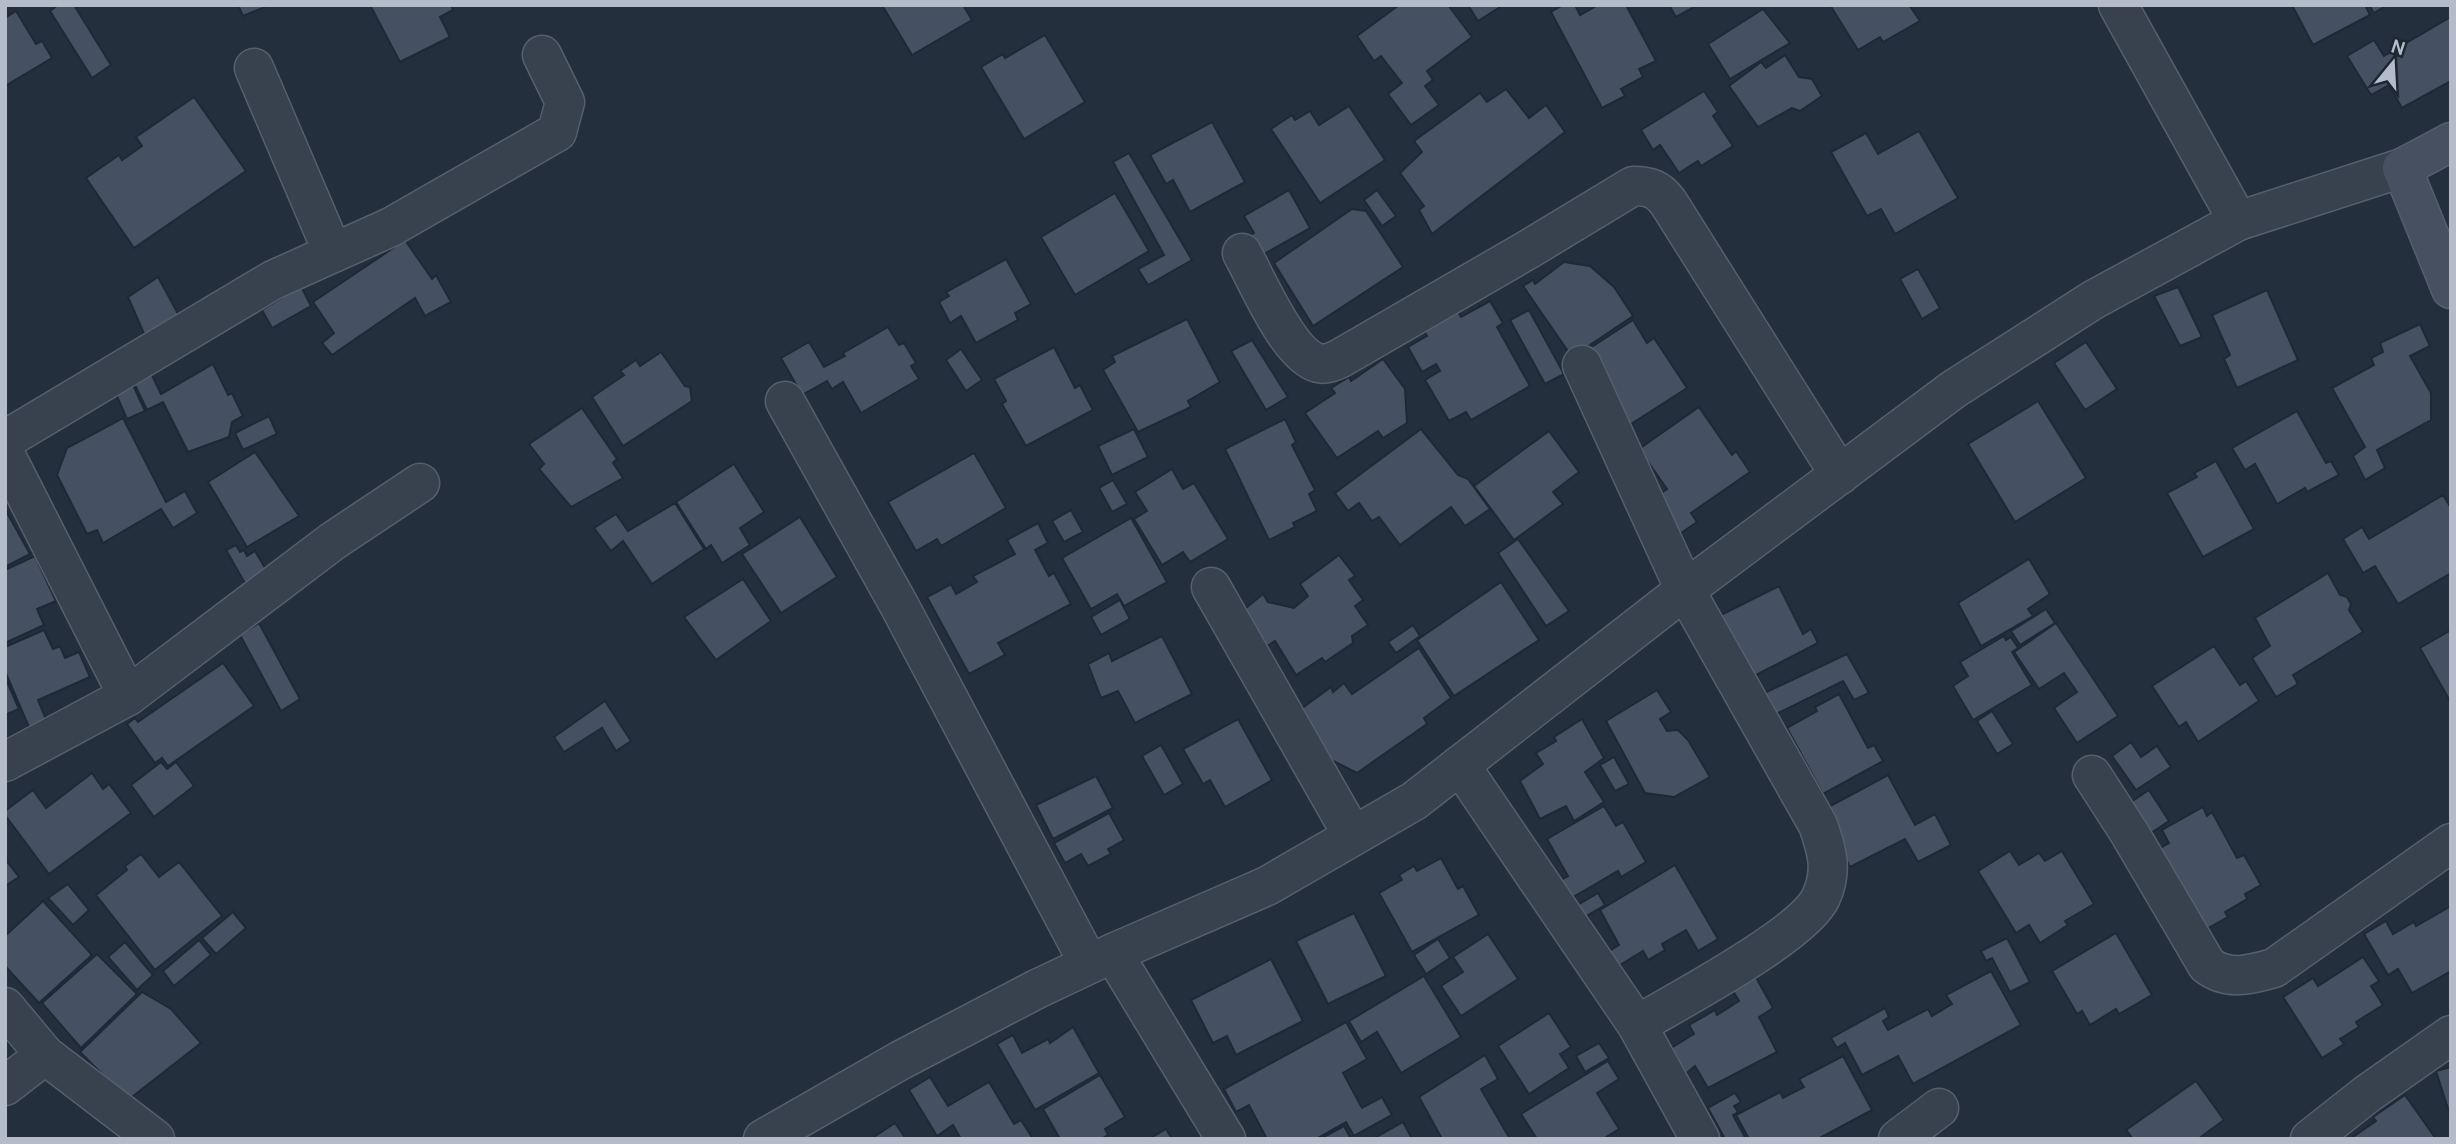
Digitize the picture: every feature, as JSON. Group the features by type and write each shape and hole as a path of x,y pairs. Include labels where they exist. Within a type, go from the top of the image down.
{"main road":[{"path":"2451,142 2402,168 2451,289"}],"street":[{"path":"2118,5 2238,221"},
{"path":"5,440 273,280 391,227 557,131 565,102 542,55"},
{"path":"254,68 333,253"},
{"path":"763,1139 901,1060 1037,989 1267,886 1413,801 1685,590 1954,389 2093,300 2238,221 2402,168"},
{"path":"1242,253 1288,338 1305,357 1325,364 1339,359 1493,270 1633,186 1648,186 1659,191 1668,202 1840,475"},
{"path":"1582,365 1685,590 1818,825 1828,851 1829,874 1820,900 1793,928 1719,978 1637,1025"},
{"path":"785,401 1101,959 1226,1139"},
{"path":"5,454 128,696"},
{"path":"5,762 128,696 333,541 420,483"},
{"path":"1211,587 1353,836"},
{"path":"1460,765 1637,1025 1700,1139"},
{"path":"2092,775 2207,965 2217,973 2251,975 2274,968 2451,843"},
{"path":"5,1007 45,1055 155,1139"},
{"path":"2310,1139 2367,1094 2451,1035"},
{"path":"5,1086 45,1055"},
{"path":"1898,1139 1939,1108"}],"building":[{"path":"58,5 74,5 111,65 92,78 50,11"},
{"path":"238,5 264,5 265,7 243,16"},
{"path":"370,5 451,5 453,10 440,17 450,37 400,62"},
{"path":"882,5 963,5 972,20 912,55"},
{"path":"1399,5 1448,5 1472,37 1427,71 1433,80 1425,86 1439,105 1411,125 1388,94 1402,83 1381,56 1374,61 1357,36"},
{"path":"1468,5 1499,5 1500,7 1478,21"},
{"path":"1563,5 1575,5 1580,15 1598,5 1626,5 1656,61 1639,69 1643,77 1621,89 1625,96 1602,108 1551,12"},
{"path":"1669,5 1698,5 1676,17"},
{"path":"1830,5 1909,5 1920,21 1883,42 1880,37 1858,50"},
{"path":"2292,5 2365,5 2370,15 2313,45"},
{"path":"2369,5 2387,5 2374,13"},
{"path":"1763,9 1790,43 1730,79 1708,44"},
{"path":"16,11 36,44 42,41 52,58 5,86 5,18"},
{"path":"2449,18 2451,81 2402,108 2389,85 2371,95 2347,56 2374,40 2384,56"},
{"path":"1045,35 1085,102 1024,139 981,67 1003,54 1005,58"},
{"path":"1785,55 1799,77 1812,79 1822,96 1800,111 1792,108 1758,127 1729,86 1761,62 1766,68"},
{"path":"1506,89 1529,118 1546,105 1565,132 1432,234 1419,210 1424,206 1400,173 1422,152 1414,141 1480,93 1487,102"},
{"path":"1704,91 1718,112 1713,116 1733,146 1701,166 1698,161 1679,173 1660,145 1653,150 1641,130"},
{"path":"194,97 246,171 134,248 86,178 119,155 122,160 142,146 136,137"},
{"path":"1349,106 1385,160 1320,203 1271,129 1292,115 1295,120 1310,111 1319,125"},
{"path":"1212,122 1245,182 1190,212 1173,180 1166,184 1150,155"},
{"path":"1919,131 1958,198 1895,234 1881,209 1867,216 1831,152 1866,133 1878,154"},
{"path":"1129,153 1192,260 1148,285 1138,269 1164,255 1113,162"},
{"path":"1289,190 1310,228 1250,262 1239,242 1254,233 1244,216"},
{"path":"1377,190 1396,216 1382,226 1364,200"},
{"path":"1115,193 1149,251 1075,295 1041,237"},
{"path":"1352,209 1366,211 1403,267 1313,326 1274,263"},
{"path":"405,240 432,279 436,275 451,302 425,316 415,298 332,355 322,343 334,333 313,302"},
{"path":"1006,259 1031,304 1015,313 1018,320 976,343 961,316 950,323 939,302 949,296 946,292"},
{"path":"1564,262 1590,266 1614,287 1633,316 1572,357 1523,286 1533,280 1535,284"},
{"path":"1918,269 1940,308 1922,319 1900,279"},
{"path":"158,277 182,321 148,343 128,297"},
{"path":"301,286 311,306 272,328 262,310"},
{"path":"2178,287 2202,337 2180,346 2154,296"},
{"path":"2267,290 2298,360 2237,388 2224,359 2230,355 2212,315"},
{"path":"1490,301 1503,323 1497,327 1530,386 1471,420 1466,412 1449,421 1425,380 1440,371 1436,364 1422,372 1408,347 1427,336 1420,324 1454,304 1461,317"},
{"path":"1529,310 1564,374 1545,384 1510,320"},
{"path":"1187,319 1220,382 1188,401 1191,407 1138,432 1103,370 1115,362 1112,356"},
{"path":"1633,320 1647,343 1654,338 1687,388 1628,426 1581,354"},
{"path":"2420,324 2430,346 2410,356 2431,393 2431,420 2377,450 2385,468 2365,480 2353,456 2365,447 2332,388 2374,365 2371,358 2383,352 2380,343"},
{"path":"888,327 899,345 904,343 916,363 911,366 919,379 861,413 843,382 832,389 827,381 802,395 781,358 809,342 824,367"},
{"path":"1252,340 1288,397 1266,410 1231,351"},
{"path":"2086,342 2117,389 2085,410 2054,363"},
{"path":"1054,347 1075,388 1080,385 1093,410 1026,446 1002,404 1006,401 994,379"},
{"path":"961,349 982,380 966,391 946,360"},
{"path":"661,352 685,386 690,387 692,401 623,446 592,397 624,375 620,371 636,360 640,366"},
{"path":"1383,359 1405,389 1407,423 1383,438 1378,431 1337,458 1305,413 1335,393 1331,388 1349,377 1351,381"},
{"path":"213,364 228,395 232,393 243,416 232,422 229,437 188,452 163,402 147,410 134,383 151,373 161,394"},
{"path":"133,385 145,411 127,419 116,394"},
{"path":"2038,401 2086,478 2015,522 1968,444"},
{"path":"1699,407 1732,455 1736,451 1750,472 1691,513 1697,522 1674,538 1649,502 1667,489 1639,449"},
{"path":"582,408 617,459 613,463 623,478 571,507 539,469 544,464 529,444"},
{"path":"2297,411 2326,463 2331,461 2339,475 2307,492 2305,488 2277,504 2255,464 2245,470 2232,448"},
{"path":"269,416 277,434 243,450 235,433"},
{"path":"123,418 166,502 185,491 197,513 173,528 161,509 103,543 97,530 87,534 57,475 67,448"},
{"path":"1285,419 1296,442 1292,445 1315,490 1309,494 1317,511 1293,523 1295,527 1269,540 1225,449"},
{"path":"1134,429 1148,457 1112,475 1098,446"},
{"path":"1421,429 1458,475 1468,479 1490,509 1465,526 1451,507 1400,545 1379,517 1372,521 1359,503 1348,511 1335,493"},
{"path":"1549,431 1579,472 1553,492 1563,504 1514,540 1474,486"},
{"path":"255,452 299,516 247,547 208,482"},
{"path":"974,453 1006,508 941,546 937,539 916,551 888,502"},
{"path":"2216,461 2254,529 2203,557 2167,493 2197,477 2194,473"},
{"path":"734,464 764,512 740,528 750,545 722,563 711,545 706,549 676,502"},
{"path":"1172,469 1183,489 1194,483 1228,539 1190,562 1183,552 1162,565 1134,519 1147,511 1135,492"},
{"path":"1113,480 1127,504 1112,512 1099,488"},
{"path":"2443,495 2451,508 2451,573 2398,604 2375,566 2363,573 2343,539 2362,527 2369,539"},
{"path":"675,503 704,549 652,584 623,541 611,551 594,528 616,514 628,531"},
{"path":"5,509 30,554 5,567"},
{"path":"1071,510 1083,532 1064,542 1052,521"},
{"path":"800,517 837,577 781,613 742,554"},
{"path":"1131,518 1167,582 1124,606 1117,594 1091,609 1062,558"},
{"path":"1038,523 1048,543 1035,550 1049,576 1054,573 1071,604 998,643 1005,655 969,674 927,597 951,584 956,594 977,582 973,576 1015,554 1007,540"},
{"path":"1518,539 1569,611 1546,626 1498,553"},
{"path":"236,545 240,552 244,550 247,556 255,551 268,573 246,585 226,550"},
{"path":"1339,555 1355,576 1349,580 1363,600 1355,606 1368,625 1352,636 1353,643 1325,662 1322,658 1296,675 1275,641 1253,655 1241,612 1263,594 1268,602 1294,608 1308,596 1300,584"},
{"path":"35,556 56,601 37,609 44,625 5,643 5,570"},
{"path":"2029,559 2050,594 2028,609 2033,616 1981,646 1958,603"},
{"path":"2328,573 2340,595 2347,597 2351,604 2349,610 2363,632 2293,675 2298,684 2276,697 2252,658 2270,646 2255,618"},
{"path":"743,579 771,621 716,660 684,617"},
{"path":"1501,582 1539,640 1454,696 1417,640"},
{"path":"1779,586 1803,634 1811,629 1818,643 1746,680 1715,618"},
{"path":"1120,600 1130,619 1101,635 1091,617"},
{"path":"2046,609 2055,623 2020,645 2011,631"},
{"path":"259,623 300,699 281,711 240,635"},
{"path":"2056,623 2118,716 2077,743 2054,708 2077,692 2064,673 2039,689 2014,652"},
{"path":"1413,625 1420,636 1396,653 1388,642"},
{"path":"44,630 53,649 60,646 65,658 79,652 90,677 38,700 48,724 31,732 5,671 5,647"},
{"path":"2451,630 2451,700 2450,701 2420,648"},
{"path":"1162,636 1192,694 1135,723 1118,691 1101,698 1088,664 1109,653 1112,661"},
{"path":"2004,636 2006,640 2011,637 2018,648 2012,652 2032,685 1973,720 1953,686 1968,676 1960,662"},
{"path":"2214,646 2240,685 2246,681 2259,701 2198,742 2186,722 2179,727 2152,686"},
{"path":"1419,648 1451,698 1424,718 1427,724 1357,773 1318,753 1290,717 1331,687 1333,692 1344,683 1352,694"},
{"path":"1847,654 1869,693 1854,700 1843,681 1766,719 1756,697"},
{"path":"223,663 254,706 168,766 162,758 155,763 127,724 135,718 138,722"},
{"path":"5,677 19,709 5,715"},
{"path":"1657,690 1671,712 1660,719 1667,731 1678,730 1688,740 1710,777 1674,797 1645,793 1606,721"},
{"path":"1839,694 1868,748 1874,745 1883,761 1823,794 1787,728 1817,711 1815,707"},
{"path":"605,701 631,741 616,751 602,728 564,752 554,737"},
{"path":"1992,711 2013,744 1997,754 1977,721"},
{"path":"1238,719 1272,780 1225,807 1210,780 1203,784 1183,749"},
{"path":"1582,719 1604,758 1585,772 1604,802 1574,821 1566,806 1540,819 1520,781 1543,764 1536,753 1556,741 1554,737"},
{"path":"2131,742 2141,757 2157,746 2171,767 2136,790 2112,756"},
{"path":"1161,745 1183,784 1164,795 1142,756"},
{"path":"1614,757 1629,784 1615,791 1600,765"},
{"path":"161,762 167,769 176,762 194,786 154,817 131,785"},
{"path":"92,773 103,789 109,784 131,813 49,874 5,815 5,811 33,790 46,808"},
{"path":"1888,775 1915,825 1935,814 1951,845 1918,862 1905,839 1850,867 1821,811"},
{"path":"1096,776 1113,808 1053,839 1036,805"},
{"path":"2149,790 2169,821 2145,837 2125,806"},
{"path":"1604,806 1616,826 1623,822 1646,862 1621,877 1618,871 1568,900 1557,882 1568,876 1547,839"},
{"path":"2203,807 2207,816 2212,812 2237,858 2244,855 2261,885 2245,894 2247,899 2225,912 2228,917 2203,931 2158,849 2169,843 2162,830"},
{"path":"1109,813 1124,840 1108,849 1111,854 1088,866 1081,854 1065,863 1054,843"},
{"path":"2010,851 2019,865 2039,853 2045,861 2062,851 2094,904 2065,921 2068,925 2040,943 2029,925 2016,933 1978,871"},
{"path":"141,854 159,877 179,862 222,916 155,970 96,895 127,870 125,866"},
{"path":"1441,858 1458,889 1463,886 1479,915 1412,952 1379,893 1402,880 1399,875 1414,866 1417,871"},
{"path":"5,859 19,877 5,886"},
{"path":"1675,865 1718,939 1698,951 1686,930 1662,944 1665,950 1648,960 1643,951 1607,973 1598,958 1619,945 1600,910"},
{"path":"68,884 89,910 73,925 48,898"},
{"path":"1598,893 1605,905 1583,918 1576,906"},
{"path":"43,901 92,955 39,1003 5,966 5,936"},
{"path":"2451,906 2451,971 2412,993 2398,969 2388,975 2364,934 2386,921 2393,934 2414,922 2416,926"},
{"path":"233,912 246,928 216,954 202,938"},
{"path":"1354,913 1386,976 1328,1004 1296,941"},
{"path":"2116,933 2152,995 2119,1014 2116,1009 2090,1025 2082,1011 2077,1014 2052,971"},
{"path":"1488,934 1518,979 1461,1016 1441,986 1463,972 1453,957"},
{"path":"2007,938 2030,982 2010,992 1992,958 1986,961 1981,951"},
{"path":"1438,939 1450,958 1426,974 1414,955"},
{"path":"199,940 211,955 174,986 163,971"},
{"path":"125,942 153,975 137,990 108,957"},
{"path":"97,954 137,994 81,1048 42,1003"},
{"path":"2363,957 2379,981 2371,986 2383,1005 2356,1022 2359,1027 2340,1039 2344,1044 2322,1058 2283,997 2313,978 2318,986"},
{"path":"1271,959 1303,1021 1236,1055 1227,1036 1213,1043 1191,1000"},
{"path":"1991,971 2021,1025 1913,1084 1898,1056 1862,1075 1845,1043 1837,1048 1831,1038 1885,1008 1889,1017 1883,1021 1888,1030 1928,1009 1932,1016 1952,1004 1946,995"},
{"path":"1753,972 1773,1008 1759,1017 1777,1052 1708,1088 1695,1066 1683,1076 1663,1053 1694,1034 1689,1025 1715,1010 1717,1015 1739,1001 1730,986"},
{"path":"1424,976 1461,1037 1401,1073 1377,1032 1361,1042 1349,1021"},
{"path":"142,992 171,1009 201,1043 128,1100 80,1052"},
{"path":"1549,1013 1571,1047 1560,1054 1569,1068 1529,1094 1498,1046"},
{"path":"1346,1022 1367,1059 1343,1073 1362,1108 1382,1097 1392,1115 1354,1136 1346,1122 1316,1139 1267,1139 1249,1105 1236,1112 1224,1089"},
{"path":"1073,1027 1099,1073 1035,1110 997,1044 1013,1035 1022,1053 1048,1039 1050,1043"},
{"path":"1599,1043 1609,1058 1585,1072 1576,1056"},
{"path":"1485,1055 1498,1079 1481,1089 1510,1139 1442,1139 1419,1097"},
{"path":"1843,1056 1872,1110 1818,1139 1749,1139 1736,1115 1780,1092 1783,1098 1804,1087 1799,1079"},
{"path":"1608,1061 1619,1079 1597,1093 1619,1129 1603,1139 1537,1139 1521,1114"},
{"path":"2451,1067 2451,1118 2436,1071"},
{"path":"1100,1075 1125,1117 1105,1129 1108,1135 1101,1139 1060,1139 1043,1109"},
{"path":"930,1077 948,1106 989,1082 1014,1124 1021,1120 1033,1139 961,1139 953,1125 937,1136 909,1090"},
{"path":"2196,1081 2224,1120 2198,1139 2133,1139 2126,1130"},
{"path":"1735,1093 1741,1102 1734,1106 1738,1112 1733,1115 1746,1139 1725,1139 1708,1108"},
{"path":"2405,1095 2436,1139 2350,1139 2376,1121 2373,1117"},
{"path":"1403,1122 1412,1139 1373,1139"},
{"path":"895,1123 906,1139 871,1139"},
{"path":"1344,1126 1351,1139 1320,1139"},
{"path":"1166,1129 1172,1139 1149,1139"}]}
